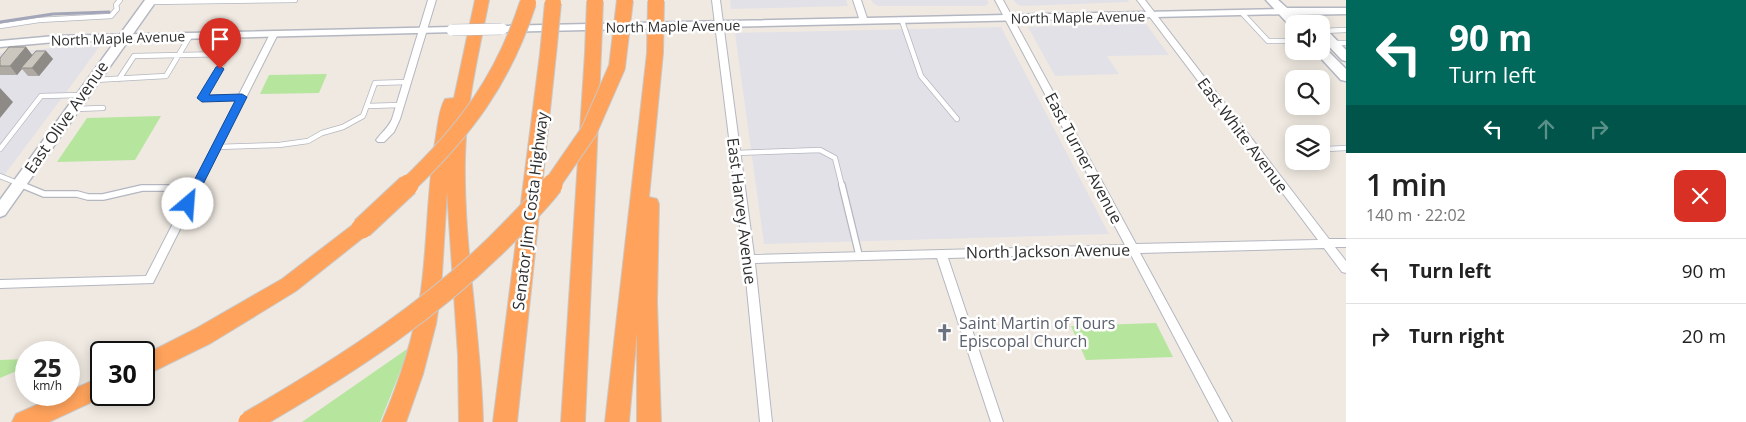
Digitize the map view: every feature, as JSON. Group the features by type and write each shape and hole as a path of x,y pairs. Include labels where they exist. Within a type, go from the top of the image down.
{"highway":[{"path":"249,422 322,380 384,338 455,284 519,223 546,193 569,162 595,118 612,81 624,27 625,0"},
{"path":"649,422 647,302 656,0"},
{"name":"Senator Jim Costa Highway","path":"505,422 553,1"},
{"path":"573,422 595,1"},
{"path":"155,360 203,336 289,285 362,228 432,162 480,104 510,55 520,34 529,2"},
{"path":"394,422 416,361 425,325 431,290 439,168 444,133 454,90 481,4"},
{"path":"471,422 456,158 462,98 481,4"},
{"path":"617,422 655,53"},
{"path":"24,422 90,393"}],"main road":[{"path":"1272,0 1287,15"},
{"path":"1291,0 1305,15"},
{"name":"East Olive Avenue","path":"0,211 150,1"},
{"name":"North Maple Avenue","path":"1284,12 1344,13"},
{"path":"1330,41 1346,57"},
{"path":"1329,60 1346,78"}],"street":[{"path":"381,140 391,130 401,105 432,0"},
{"name":"East Harvey Avenue","path":"716,0 749,259 766,422"},
{"path":"857,0 864,21"},
{"name":"East Turner Avenue","path":"998,0 1226,422"},
{"name":"East White Avenue","path":"1141,0 1346,270"},
{"name":"North Maple Avenue","path":"0,44 55,39 124,37 1284,12"},
{"path":"0,284 149,280 274,34"},
{"name":"North Jackson Avenue","path":"749,259 1346,243"},
{"path":"941,253 997,422"}],"lane":[{"path":"0,26 39,20 111,16 117,9 116,5 120,0"},
{"path":"150,1 295,0"},
{"path":"1242,13 1268,41 1285,41"},
{"path":"902,20 920,76 957,120"},
{"path":"1330,31 1346,30"},
{"path":"93,80 166,76 190,36"},
{"path":"1333,44 1346,43"},
{"path":"119,79 134,56 228,54 202,98 242,97"},
{"path":"216,147 308,142 322,133 342,127 363,116 375,83 408,82"},
{"path":"0,149 41,96 82,95"},
{"path":"367,106 401,105"},
{"path":"72,109 103,108"},
{"path":"1330,148 1346,148"},
{"path":"735,153 820,150 835,158 859,256"},
{"path":"0,176 44,194 77,194 88,198 104,197 142,188 196,188"}],"shaded area":[{"path":"730,0 846,0 848,6 731,9"},
{"path":"871,0 987,0 989,3 985,6 878,6"},
{"path":"1013,0 1128,0 1129,2 1022,6"},
{"path":"1146,24 1169,55 1107,56 1119,74 1055,76 1028,27"},
{"path":"1001,27 1109,234 764,244 735,33"},
{"path":"99,47 0,181 0,53 52,48"}],"green space":[{"path":"327,74 319,93 260,94 269,75"},
{"path":"161,116 135,160 57,162 87,118"},
{"path":"1156,323 1173,357 1086,360 1071,326"},
{"path":"410,347 380,422 302,422"},
{"path":"15,359 15,372 0,378 0,360"}],"building":[{"path":"9,47 26,47 10,66 0,66 0,58"},
{"path":"36,51 46,51 32,68 21,68"}],"railway":[{"path":"0,22 53,14 109,12"}],"place":[{"name":"Saint Martin of Tours Episcopal Church","path":"945,332"}],"route":[{"path":"188,204 242,97 202,98 220,69"}]}
